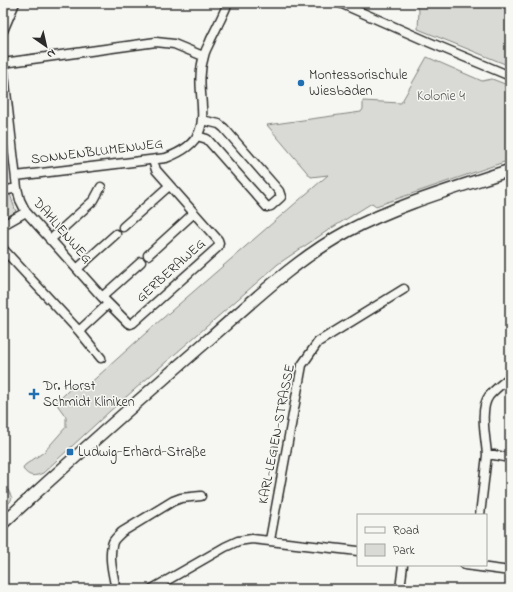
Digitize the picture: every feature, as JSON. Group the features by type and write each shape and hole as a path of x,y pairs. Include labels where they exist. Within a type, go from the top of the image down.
{"main road":[{"path":"3,523 112,424 281,277 313,252 348,231 385,214 510,170"}],"street":[{"path":"3,27 15,3"},
{"name":"SONNENBLUMENWEG","path":"16,176 153,160 166,158 182,151 197,136 201,128 200,75 204,56 228,3"},
{"path":"340,3 510,76"},
{"path":"3,64 156,42 174,44 204,56"},
{"name":"DAHLIENWEG","path":"3,64 17,188 20,200 26,212 50,240 108,304 130,324"},
{"path":"197,136 207,139 267,207 271,206 281,198 279,191 224,128 219,124 202,120"},
{"name":"GERBERAWEG","path":"130,324 133,323 218,246 219,243 218,240 156,170 153,160"},
{"path":"123,228 169,186"},
{"path":"50,240 94,200 102,187"},
{"path":"3,191 17,188"},
{"path":"3,225 26,212"},
{"path":"148,255 194,213"},
{"path":"77,269 116,234"},
{"path":"3,249 102,358"},
{"path":"102,297 141,262"},
{"name":"KARL-LEGIEN-STRASSE","path":"270,540 302,364 318,342 404,289"},
{"path":"78,330 108,304"},
{"path":"480,514 487,455 484,413 486,402 493,391 510,376"},
{"path":"487,455 510,458"},
{"path":"116,589 111,567 113,541 122,532 172,501 181,498 201,496"},
{"path":"152,589 238,541 252,539 270,540 357,551"},
{"path":"400,589 403,566"},
{"path":"477,566 510,571"}],"green space":[{"path":"414,3 510,3 510,66 418,29 419,10"},
{"name":"Kolonie 4","path":"427,57 482,81 492,79 510,86 510,160 376,206 372,203 327,231 278,264 110,411 43,473 32,476 27,474 23,469 25,465 44,452 66,427 66,417 56,403 74,385 81,382 87,386 328,175 311,177 267,125 361,112 363,109 363,101 401,103"},
{"path":"10,194 16,212 3,219 3,197"},
{"path":"3,484 12,498 3,508"}],"place":[{"name":"Montessorischule Wiesbaden","path":"301,83"},
{"name":"Dr. Horst Schmidt Kliniken","path":"34,394"},
{"name":"Ludwig-Erhard-Straße","path":"70,452"}]}
